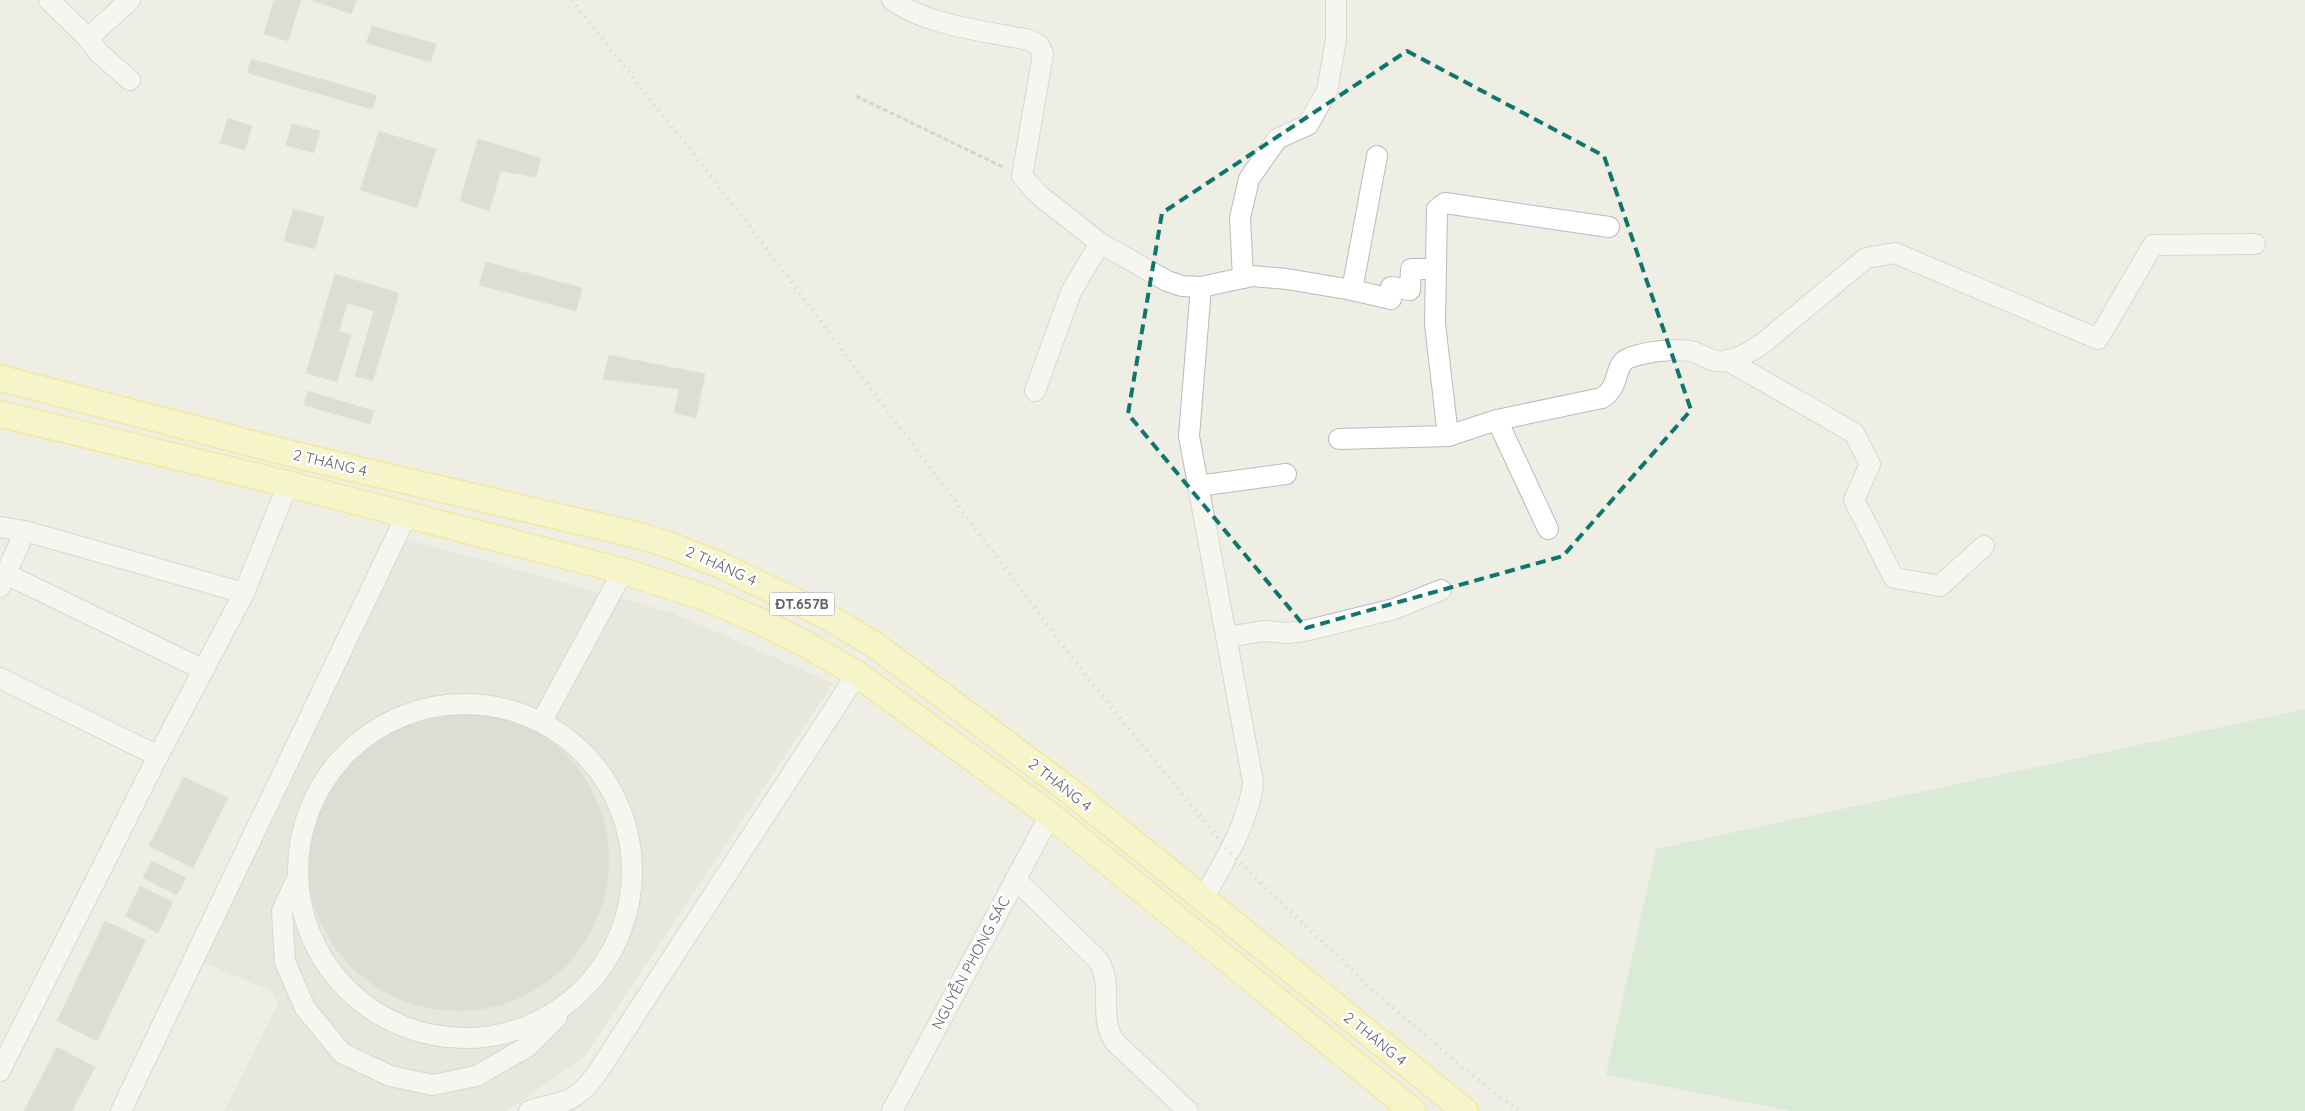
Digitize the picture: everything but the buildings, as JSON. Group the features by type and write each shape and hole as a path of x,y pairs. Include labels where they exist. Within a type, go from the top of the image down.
{"main road":[{"name":"2 THÁNG 4","path":"0,378 300,456 637,535 672,546 720,565 826,616 875,645 1066,788 1465,1111"},
{"name":"2 THÁNG 4","path":"0,414 288,484 623,571 706,598 759,621 857,674 1050,815 1413,1111"},
{"path":"623,571 637,535"},
{"path":"857,674 875,645"},
{"path":"1050,815 1066,788"}],"street":[{"path":"49,0 88,38 99,53 130,80"},
{"path":"88,38 130,0"},
{"path":"892,0 926,16 953,25 1029,40 1039,45 1043,54 1022,176 1039,195 1100,243 1167,282 1182,286 1202,287 1243,278 1269,277 1352,290 1390,299 1391,287 1410,290 1411,269 1436,269"},
{"path":"1243,278 1240,218 1249,179 1276,139 1308,125 1328,91 1336,40 1336,0"},
{"path":"1352,290 1378,156"},
{"path":"1448,436 1435,324 1437,209 1445,204 1609,227"},
{"path":"1035,391 1071,292 1100,243"},
{"path":"1339,438 1448,436 1497,420 1602,398 1612,391 1619,367 1629,358 1681,350 1694,352 1715,361 1744,355 1762,344 1866,258 1895,253 2098,340 2153,245 2255,244"},
{"path":"1202,287 1189,436 1252,770 1252,793 1230,853 1202,900"},
{"path":"1727,360 1854,433 1870,464 1854,500 1894,578 1940,586 1984,546"},
{"path":"1497,420 1548,529"},
{"path":"1198,486 1286,474"},
{"path":"0,1071 158,756 244,593 288,484"},
{"path":"121,1111 407,514"},
{"path":"0,527 25,531 244,593"},
{"path":"25,531 3,581 204,670"},
{"path":"543,719 623,571"},
{"path":"1227,636 1263,631 1288,633 1309,630 1394,609 1441,590"},
{"path":"529,1111 571,1100 584,1091 857,674"},
{"path":"0,678 158,756"},
{"path":"469,702 543,719 595,763 624,814 634,871 623,929 590,983 528,1047 476,1076 433,1085 390,1076 342,1053 305,1008 285,962 282,911 296,881 303,823 321,784 360,739 411,711 469,702"},
{"name":"NGUYỄN PHONG SÁC","path":"892,1111 1050,815"},
{"path":"1015,879 1098,960 1107,979 1105,1021 1108,1033 1115,1042 1188,1111"},
{"path":"296,881 310,938 342,987 375,1014 429,1036 488,1038 543,1020 590,983"}],"path":[{"path":"856,96 1022,176"}],"highlighted area":[{"path":"1407,51 1604,156 1691,410 1563,556 1306,628 1128,414 1162,213"}],"shaded area":[{"path":"406,539 673,613 833,683 585,1056 507,1111 224,1111 278,1003 272,991 199,961"}],"green space":[{"path":"2305,709 2305,1111 1791,1111 1606,1075 1656,849"}],"railway":[{"path":"572,0 739,212 1076,663 1230,853 1366,984 1460,1066 1519,1111"}]}
